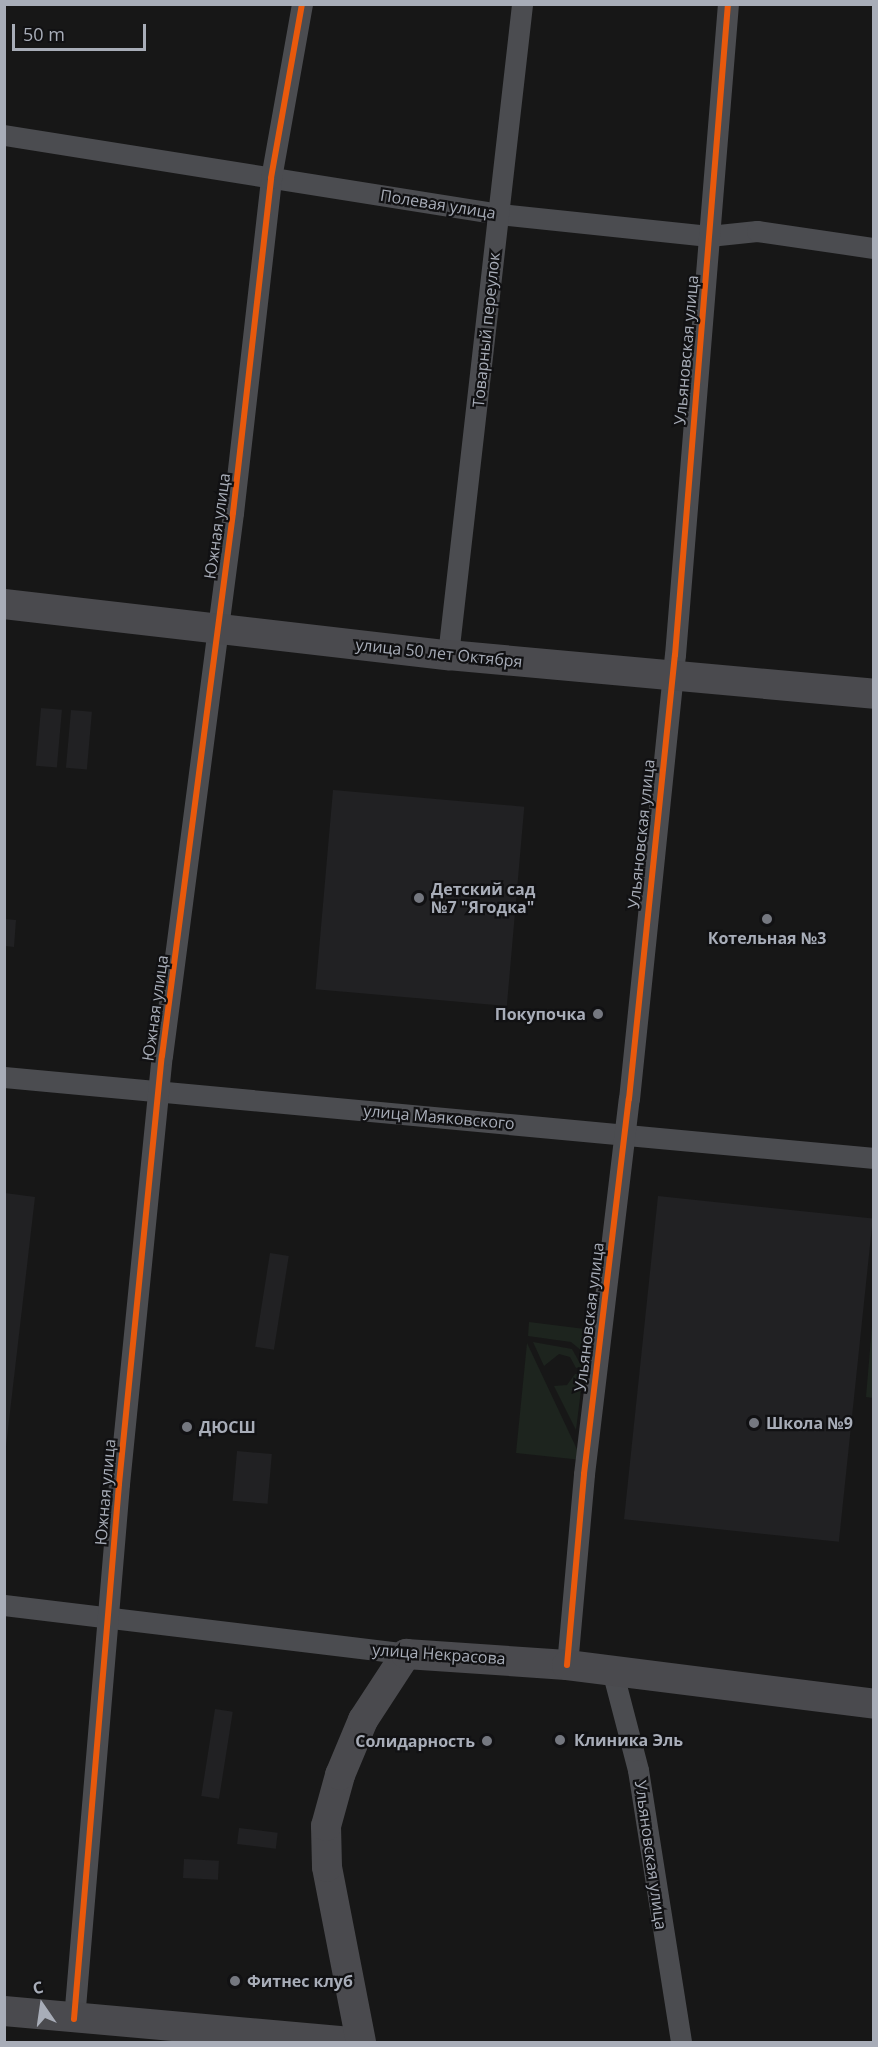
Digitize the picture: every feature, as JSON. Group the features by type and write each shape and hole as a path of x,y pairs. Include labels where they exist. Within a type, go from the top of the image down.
{"main road":[{"name":"улица 50 лет Октября","path":"4,604 448,655 873,694"},
{"name":"улица Некрасова","path":"406,1654 567,1665 873,1704"},
{"path":"361,2043 327,1867 326,1826 340,1775 363,1720 406,1654"},
{"path":"4,2011 351,2043"}],"street":[{"name":"Южная улица","path":"74,2019 108,1617 158,1090 216,628 233,513 272,178 302,4"},
{"name":"Товарный переулок","path":"448,655 522,4"},
{"name":"Ульяновская улица","path":"567,1665 585,1466 625,1135 672,675 728,4"},
{"name":"Полевая улица","path":"4,135 499,214 709,236 758,231 873,248"},
{"name":"улица Маяковского","path":"4,1077 873,1158"},
{"name":"улица Некрасова","path":"4,1605 406,1654"},
{"name":"Ульяновская улица","path":"612,1670 638,1770 681,2043"}],"shaded area":[{"path":"41,708 62,710 57,768 36,766"},
{"path":"71,710 92,712 87,770 66,768"},
{"name":"Детский сад №7 \"Ягодка\"","path":"333,790 524,807 507,1006 316,989"},
{"path":"5,919 16,920 14,947 5,946"},
{"path":"4,1193 35,1197 5,1455"},
{"name":"Школа №9","path":"658,1196 873,1219 839,1542 624,1519"},
{"path":"270,1253 289,1256 274,1350 255,1347"},
{"path":"873,1314 874,1398 866,1397"},
{"path":"529,1322 585,1329 593,1338 588,1356 571,1342 528,1336"},
{"path":"533,1342 572,1349 582,1367 576,1368 570,1357 559,1354 544,1366"},
{"path":"527,1343 582,1460 516,1453"},
{"path":"575,1374 583,1374 576,1430 554,1386 567,1385"},
{"path":"237,1451 272,1454 268,1504 233,1501"},
{"path":"215,1709 233,1712 219,1799 201,1796"},
{"path":"239,1828 278,1833 276,1849 237,1844"},
{"path":"184,1859 219,1861 218,1880 183,1878"}],"cycle path":[{"path":"74,2019 119,1484 162,1056 233,513 271,178 302,4"},
{"path":"567,1665 584,1474 629,1099 675,655 728,4"}],"place":[{"name":"Детский сад №7 \"Ягодка\"","path":"419,898"},
{"name":"Котельная №3","path":"767,919"},
{"name":"Покупочка","path":"598,1014"},
{"name":"Школа №9","path":"754,1423"},
{"name":"ДЮСШ","path":"187,1427"},
{"name":"Клиника Эль","path":"560,1740"},
{"name":"Солидарность","path":"487,1741"},
{"name":"Фитнес клуб","path":"235,1981"}]}
